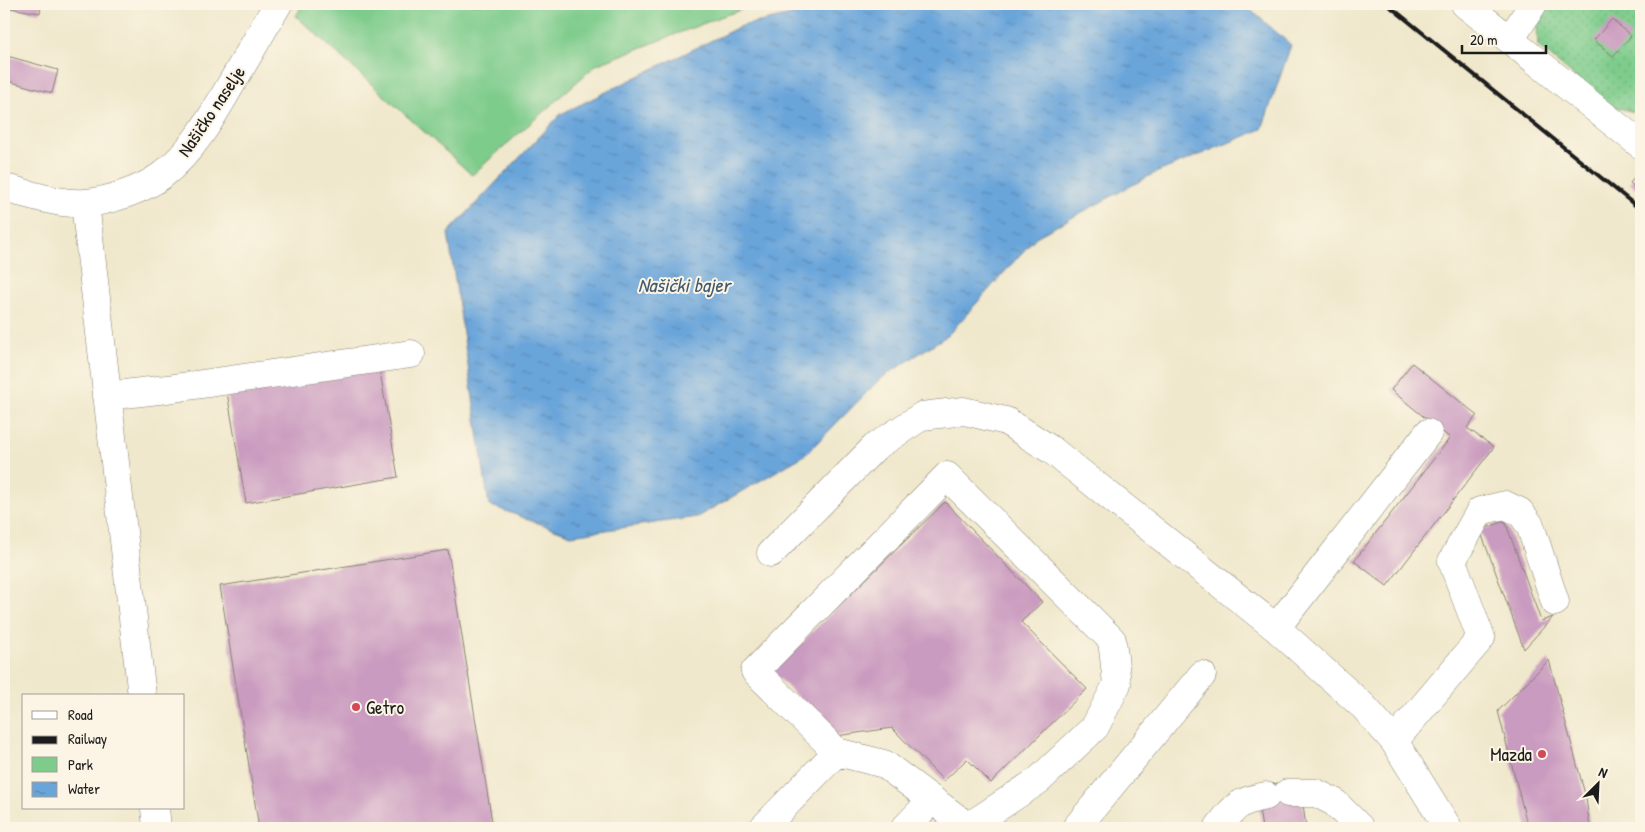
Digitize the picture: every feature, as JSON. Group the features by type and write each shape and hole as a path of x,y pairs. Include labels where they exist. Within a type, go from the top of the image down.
{"street":[{"name":"Našičko naselje","path":"4,188 65,202 85,203 105,200 139,188 160,177 177,162 204,129 278,4"},
{"path":"1464,4 1641,145"},
{"path":"1510,40 1533,4"},
{"path":"85,203 142,694"},
{"path":"107,396 167,390 410,354"},
{"path":"771,553 875,447 922,416 964,411 1006,422 1053,451 1276,628 1364,707 1394,741 1448,828"},
{"path":"1276,628 1428,433"},
{"path":"947,476 1112,640 1116,684 1095,726 1039,780 969,827 884,764 837,752 755,671 947,476"},
{"path":"1394,741 1481,638 1452,562 1480,511 1504,505 1520,512 1530,525 1555,602"},
{"path":"1076,828 1202,675"},
{"path":"763,828 837,752"},
{"path":"1218,828 1232,810 1246,800 1316,792 1334,802 1360,828"},
{"path":"905,828 932,800"},
{"path":"155,810 158,828"}],"green space":[{"path":"303,4 758,4 596,65 472,175 296,16"},
{"path":"1543,4 1641,4 1641,110 1634,112 1608,105 1538,46 1537,23"}],"water":[{"name":"Našički bajer","path":"841,4 1244,4 1291,45 1262,129 1153,174 1036,237 948,335 880,379 805,455 697,517 571,535 489,505 448,233 561,114 741,26"}],"building":[{"path":"4,4 41,4 40,13 4,7"},
{"path":"1612,19 1631,36 1613,56 1594,40"},
{"path":"7,56 58,70 52,93 4,80"},
{"path":"1635,177 1641,182 1641,193 1630,183"},
{"path":"378,360 398,477 246,503 226,386"},
{"path":"1412,363 1477,415 1467,428 1494,447 1387,586 1354,561 1450,438 1391,390"},
{"path":"945,502 1042,602 1021,622 1087,689 991,783 967,759 944,781 892,728 836,736 772,671"},
{"path":"1505,521 1541,621 1553,617 1524,649 1480,530"},
{"name":"Getro","path":"448,550 493,828 259,828 220,586"},
{"name":"Mazda","path":"1549,660 1586,798 1590,828 1528,828 1498,711"},
{"path":"1286,782 1303,804 1306,828 1262,828 1259,809 1264,785"}],"railway":[{"path":"1387,4 1641,210"}],"place":[{"name":"Getro","path":"356,707"},
{"name":"Mazda","path":"1542,754"}]}
